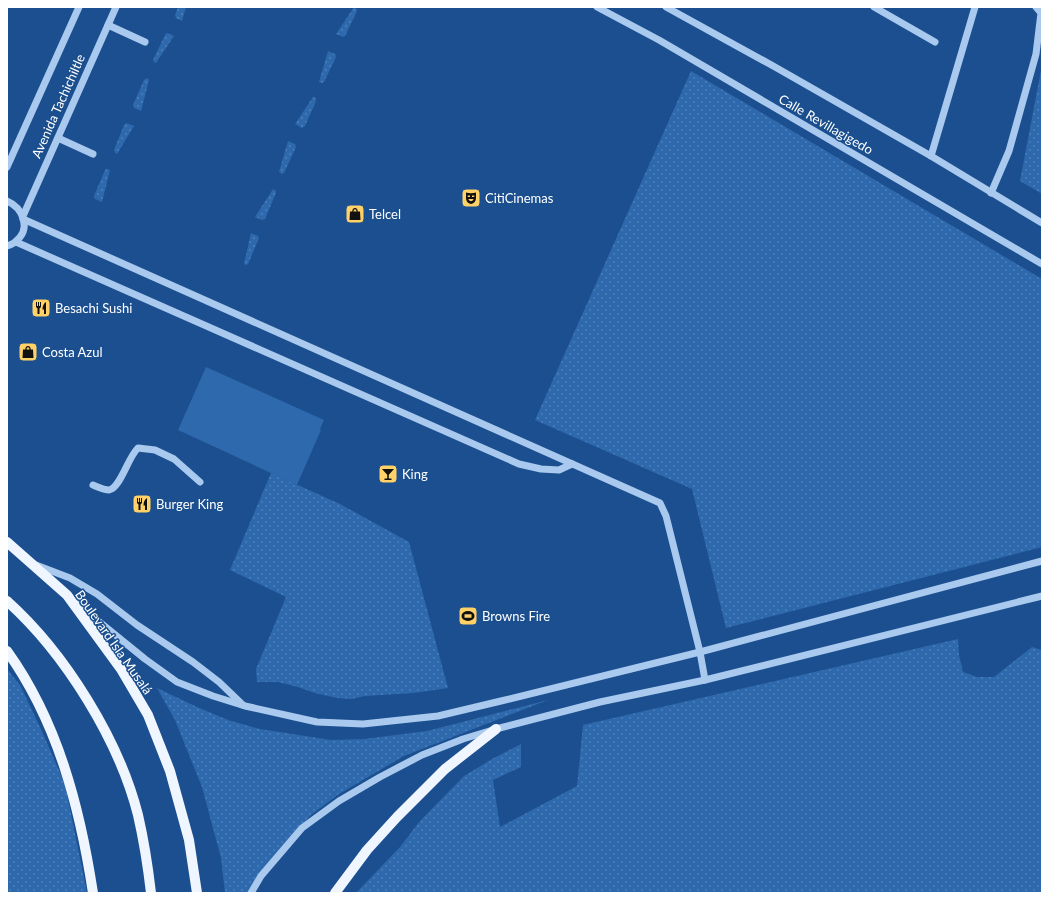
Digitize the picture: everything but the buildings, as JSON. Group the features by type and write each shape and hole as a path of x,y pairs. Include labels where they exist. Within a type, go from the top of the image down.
{"main road":[{"name":"Boulevard Isla Musalá","path":"7,542 67,595 121,669 148,715 172,778 189,840 198,893"},
{"path":"7,601 22,614 65,665 94,712 120,763 137,815 151,893"},
{"path":"7,651 31,688 69,778 85,846 93,893"},
{"path":"335,893 367,850 402,812 445,769 496,729"}],"street":[{"name":"Avenida Tachichiltle","path":"7,167 79,7"},
{"name":"Avenida Tachichiltle","path":"16,242 23,231 23,217 116,7"},
{"name":"Calle Revillagigedo","path":"597,7 659,40 1042,264"},
{"name":"Calle Revillagigedo","path":"666,7 931,156 1042,223"},
{"path":"874,7 935,42"},
{"path":"931,156 975,7"},
{"path":"991,193 1009,151 1036,54 1041,13 1036,7"},
{"path":"108,25 145,42"},
{"path":"58,138 93,154"},
{"path":"7,201 19,209 23,217 660,503 666,516 700,652 705,680"},
{"path":"7,246 16,242 519,464 541,469 559,470 572,464"},
{"path":"93,485 105,490 114,488 122,477 132,454 138,448 155,450 174,459 200,482"},
{"path":"67,595 145,660 177,682 213,696 245,706 317,722 363,724 438,716 700,652 1042,561"},
{"path":"31,564 70,578 97,594 137,625 193,662 219,682 245,706"},
{"path":"251,893 261,876 302,828 339,801 422,755 463,739 600,702 705,680 1042,596"}],"shaded area":[{"path":"178,7 186,7 182,21 176,18 175,15"},
{"path":"354,7 357,11 345,36 343,37 336,34"},
{"path":"167,33 174,36 156,63 153,60"},
{"path":"328,51 335,54 336,57 324,82 322,83 319,82"},
{"path":"1042,65 1042,194 1020,181"},
{"path":"691,71 1042,279 1042,547 726,628 692,489 535,420"},
{"path":"147,78 149,80 141,111 134,108 133,105 144,80"},
{"path":"313,97 316,98 316,101 305,126 302,128 295,124"},
{"path":"126,123 134,126 117,154 114,150"},
{"path":"288,141 295,144 296,147 284,173 282,174 279,172"},
{"path":"105,170 110,170 102,202 95,199 94,196"},
{"path":"273,189 276,193 265,219 262,220 255,217"},
{"path":"251,233 259,238 248,264 246,265 244,264"},
{"path":"206,367 324,420 297,485 178,430"},
{"path":"271,473 340,504 409,542 448,688 414,693 365,696 351,699 337,698 315,693 278,682 257,682 256,669 286,597 230,570"},
{"path":"958,639 959,655 963,672 977,677 994,677 1032,647 1042,650 1042,893 356,893 400,847 420,821 464,776 521,744 521,767 493,780 500,827 577,786 583,725"},
{"path":"7,669 20,685 65,784 87,893 7,893"},
{"path":"157,688 228,720 260,729 331,740 364,739 427,731 548,700 404,756 339,794 311,815 285,844 249,893 225,893 221,858 202,787 175,720"}],"place":[{"name":"CitiCinemas","path":"471,198"},
{"name":"Telcel","path":"355,214"},
{"name":"Besachi Sushi","path":"41,308"},
{"name":"Costa Azul","path":"28,352"},
{"name":"King","path":"388,474"},
{"name":"Burger King","path":"142,504"},
{"name":"Browns Fire","path":"468,616"}]}
